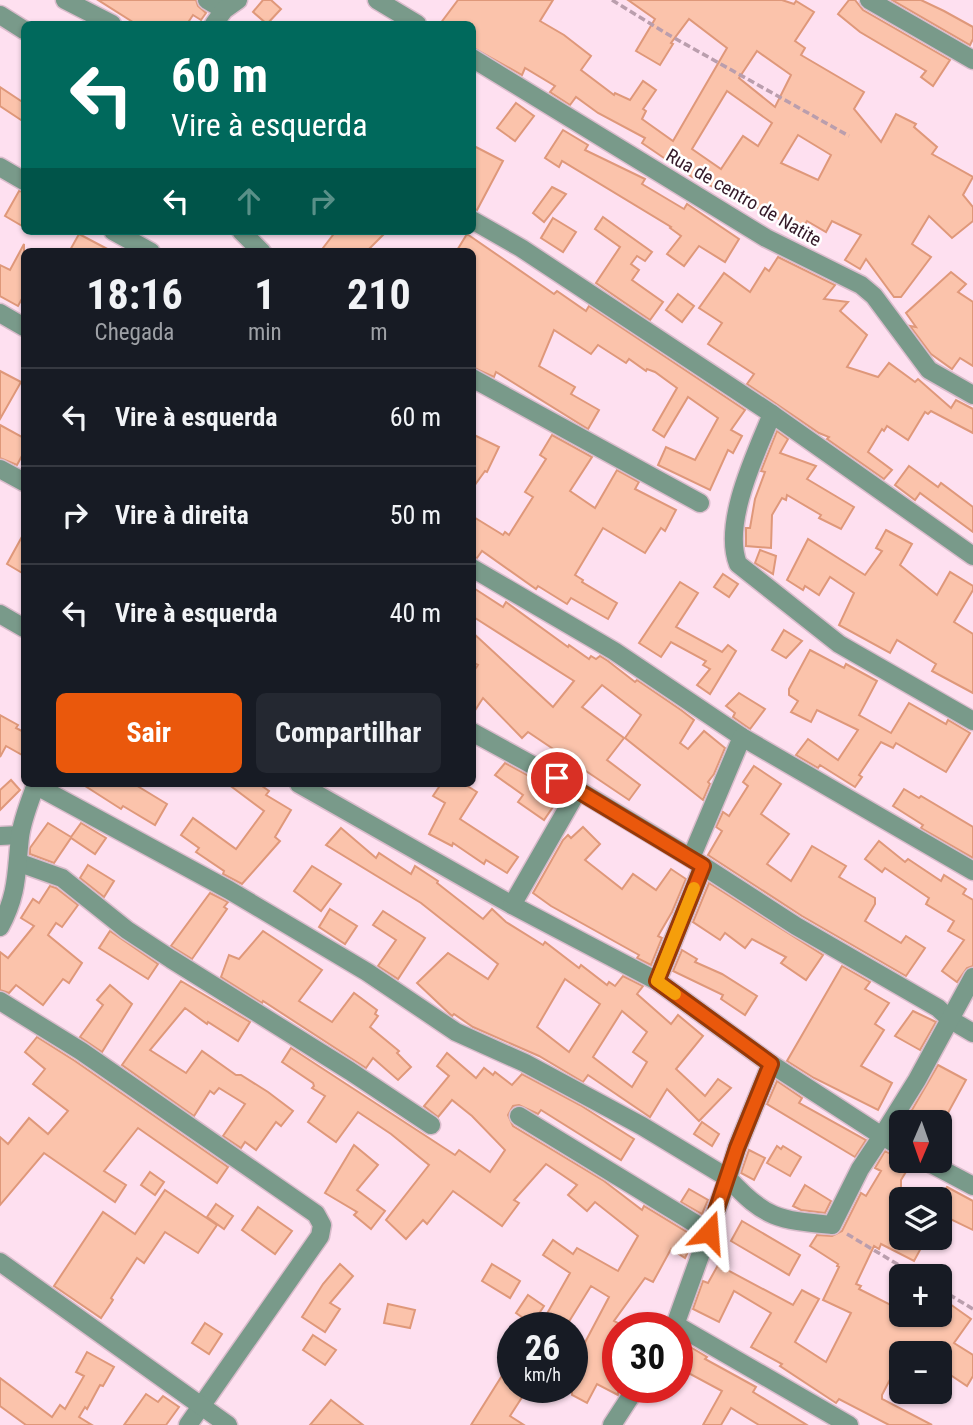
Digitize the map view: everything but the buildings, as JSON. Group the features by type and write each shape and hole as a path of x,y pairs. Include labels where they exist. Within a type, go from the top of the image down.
{"street":[{"path":"65,0 94,21"},
{"path":"207,0 225,12"},
{"path":"377,0 412,21"},
{"path":"869,0 973,60"},
{"path":"0,15 21,28"},
{"name":"Rua de centro de Natite","path":"476,60 766,238 861,285 874,296 929,370 973,395"},
{"path":"0,167 21,179"},
{"path":"476,222 521,247 772,414 973,556"},
{"path":"120,235 144,248"},
{"path":"245,235 258,248"},
{"path":"0,313 21,325"},
{"path":"476,380 700,503"},
{"path":"772,414 746,475 735,526 733,551 737,564 839,644 973,721"},
{"path":"0,469 21,480"},
{"path":"476,570 614,651 742,737 973,871"},
{"path":"0,614 21,626"},
{"path":"476,734 578,790 796,926 938,1008 951,1020 973,1033"},
{"path":"657,981 742,737"},
{"path":"0,927 11,908 20,863 20,835 35,787"},
{"path":"40,787 229,890 368,972 456,1032 525,1063 595,1101 727,1178 744,1196 783,1220 832,1225 860,1169 918,1080 973,977"},
{"path":"304,787 512,905 657,981 771,1064 889,1140"},
{"path":"512,905 578,790"},
{"path":"0,836 20,835"},
{"path":"20,863 62,878 127,930 350,1071 430,1125"},
{"path":"0,1001 81,1051 316,1214 322,1225 320,1236 188,1425"},
{"path":"680,1312 727,1178 771,1064"},
{"path":"519,1116 709,1232"},
{"path":"948,1173 973,1186"},
{"path":"0,1262 228,1425"},
{"path":"693,1337 849,1425"},
{"path":"612,1425 626,1403"}],"path":[{"path":"612,0 849,136"},
{"path":"832,1225 897,1264"},
{"path":"952,1296 973,1309"}],"slow traffic":[{"path":"675,994 657,981 694,888"}],"route":[{"path":"557,778 703,866 657,981 771,1064 737,1148 709,1232"}]}
